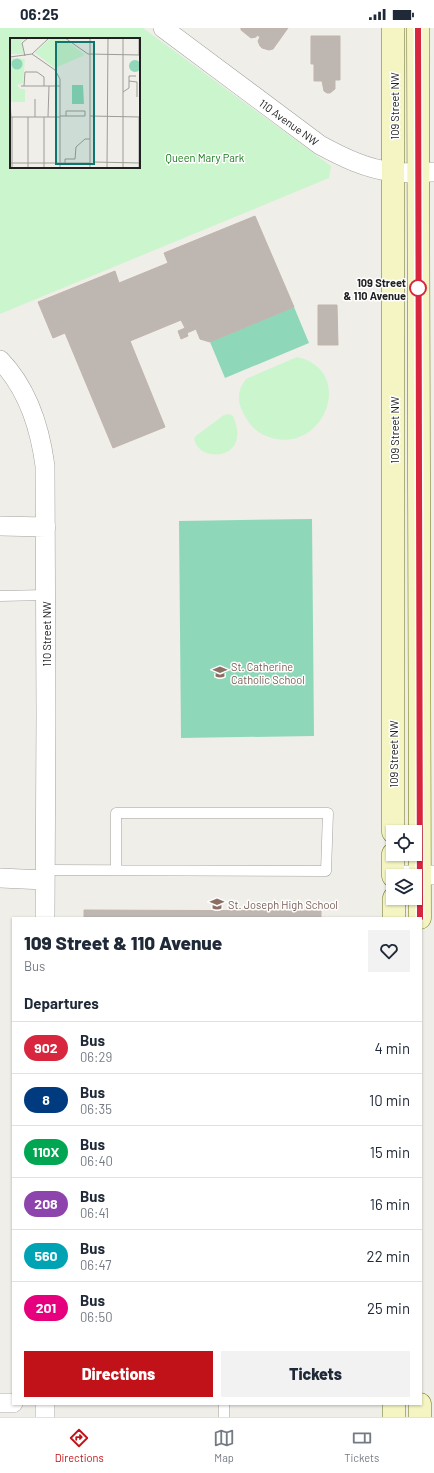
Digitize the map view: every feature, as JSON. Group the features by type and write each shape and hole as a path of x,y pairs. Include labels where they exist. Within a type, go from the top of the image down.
{"main road":[{"name":"109 Street NW","path":"393,825 394,28"},
{"path":"418,28 426,172 427,875 420,917"},
{"path":"394,905 394,917"},
{"path":"394,1405 394,1417"},
{"path":"420,1405 420,1417"}],"street":[{"name":"110 Avenue NW","path":"162,28 320,145 344,158 366,167 394,172 426,172"},
{"name":"110 Street NW","path":"0,360 16,380 27,399 36,421 42,443 45,466 45,917"},
{"path":"0,526 46,527"},
{"path":"393,868 427,875"},
{"path":"0,878 45,875"},
{"path":"422,1403 434,1402"},
{"path":"0,1403 12,1403"},
{"path":"45,1405 45,1417"}],"lane":[{"path":"0,596 46,595"},
{"path":"45,875 116,870 326,871 328,813 116,813 116,870"},
{"path":"224,1405 224,1417"}],"green space":[{"name":"Queen Mary Park","path":"0,28 143,28 331,166 329,178 0,314"},
{"path":"294,307 309,343 225,378 210,342"},
{"path":"297,357 315,365 325,377 329,392 326,408 319,422 307,434 291,439 268,437 260,433 248,422 239,403 239,393 246,379"},
{"path":"229,414 233,416 237,431 236,442 231,449 222,454 213,455 198,447 194,438 224,415"},
{"path":"312,519 314,736 181,738 179,521"}],"building":[{"path":"241,28 288,28 273,49 269,50 260,46 258,41 260,37 257,35 256,37 251,38 241,30"},
{"path":"311,36 340,36 340,80 335,80 335,89 330,93 324,91 322,81 314,81 314,64 311,64"},
{"path":"255,216 294,307 210,342 200,339 196,329 187,333 188,336 181,339 178,331 185,328 181,320 130,341 165,427 113,448 65,333 53,338 38,302 115,271 119,283 168,263 164,253"},
{"path":"318,305 337,305 338,345 318,345"},
{"path":"84,910 321,911 321,917 84,917"}],"bus line":[{"name":"902","path":"418,28 420,917"}],"place":[{"name":"109 Street & 110 Avenue","path":"418,288"},
{"name":"St. Catherine Catholic School","path":"220,672"},
{"name":"St. Joseph High School","path":"217,904"}]}
